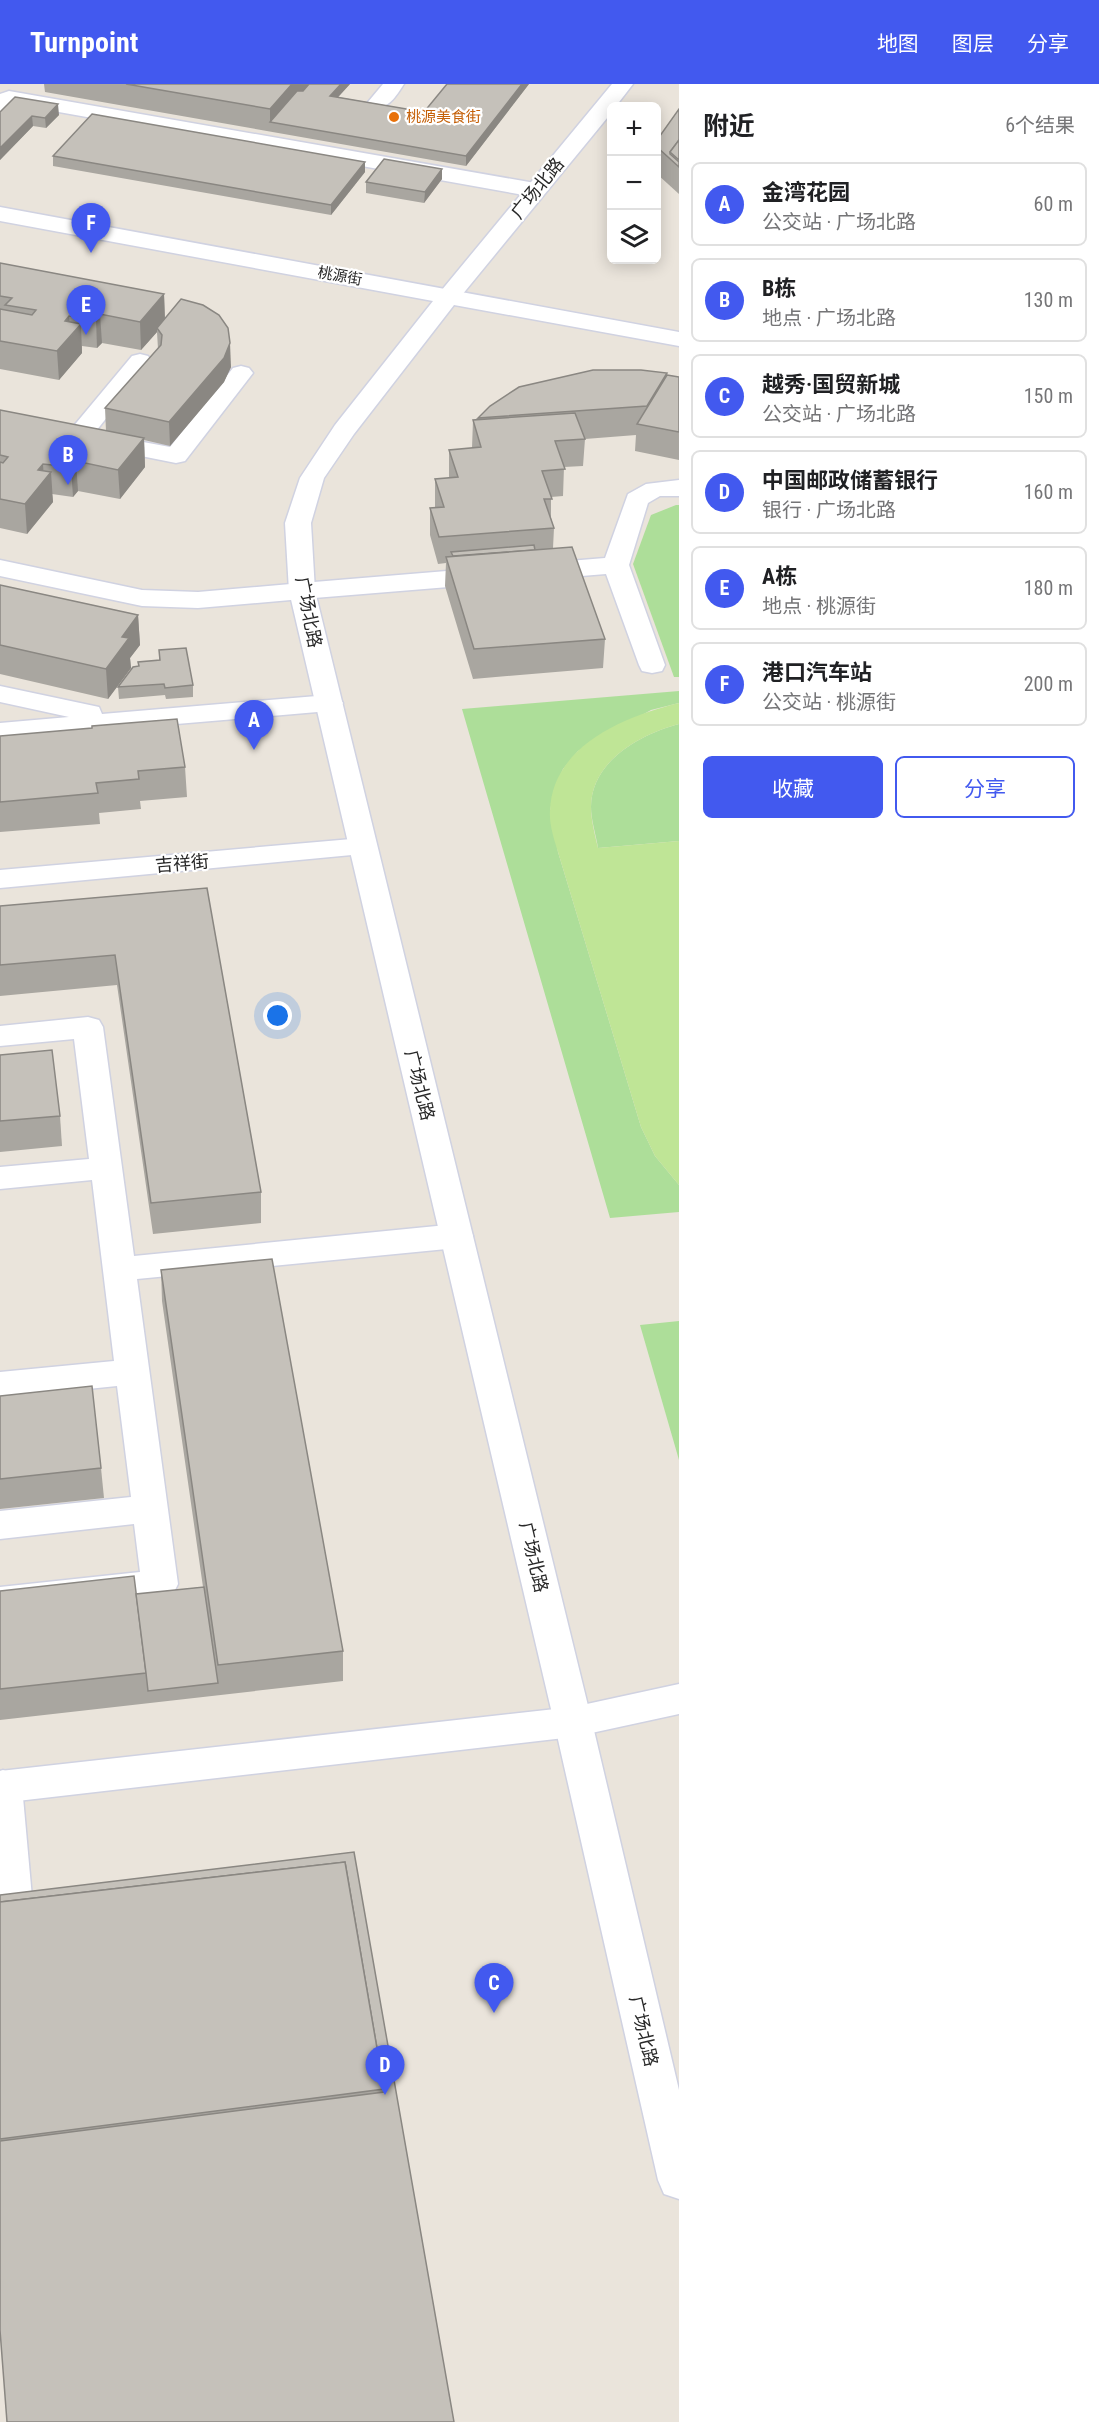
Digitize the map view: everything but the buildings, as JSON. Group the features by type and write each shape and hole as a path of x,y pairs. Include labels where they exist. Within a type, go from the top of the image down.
{"street":[{"path":"379,102 394,84"},
{"name":"广场北路","path":"623,84 449,296 344,430 312,478 298,523 302,591 573,1722 679,2180"},
{"path":"10,96 536,190"},
{"name":"桃源街","path":"0,214 679,339"},
{"path":"78,437 140,361"},
{"path":"0,421 176,456 241,374"},
{"path":"652,665 616,565 637,500 655,489 679,488"},
{"path":"0,568 142,598 198,600 616,565"},
{"path":"0,694 121,720"},
{"path":"0,730 328,704"},
{"name":"吉祥街","path":"0,879 363,848"},
{"path":"0,1035 88,1027 160,1584 0,1601"},
{"path":"0,1178 106,1168"},
{"path":"119,1269 457,1236"},
{"path":"0,1385 132,1372"},
{"path":"0,1525 151,1509"},
{"path":"14,1920 2,1787 573,1722 679,1699"}],"green space":[{"path":"679,505 679,677 674,677 633,564 651,515"},
{"path":"679,691 679,703 651,710 578,751 563,769 554,790 550,811 558,852 641,1127 655,1156 679,1185 679,1212 610,1218 462,709"},
{"path":"679,703 679,724 634,743 609,763 599,776 593,791 591,807 598,848 679,841 679,1185 655,1156 641,1127 555,842 550,811 554,788 564,768 578,751 615,725"},
{"path":"679,724 679,841 598,848 591,807 593,791 599,776 609,763 634,743"},
{"path":"679,1321 679,1460 640,1325"}],"place":[{"name":"桃源美食街","path":"394,117"},
{"name":"港口汽车站","path":"91,253"},
{"name":"A栋","path":"86,335"},
{"name":"B栋","path":"68,485"},
{"name":"金湾花园","path":"254,750"},
{"name":"越秀·国贸新城","path":"494,2013"},
{"name":"中国邮政储蓄银行","path":"385,2095"}]}
